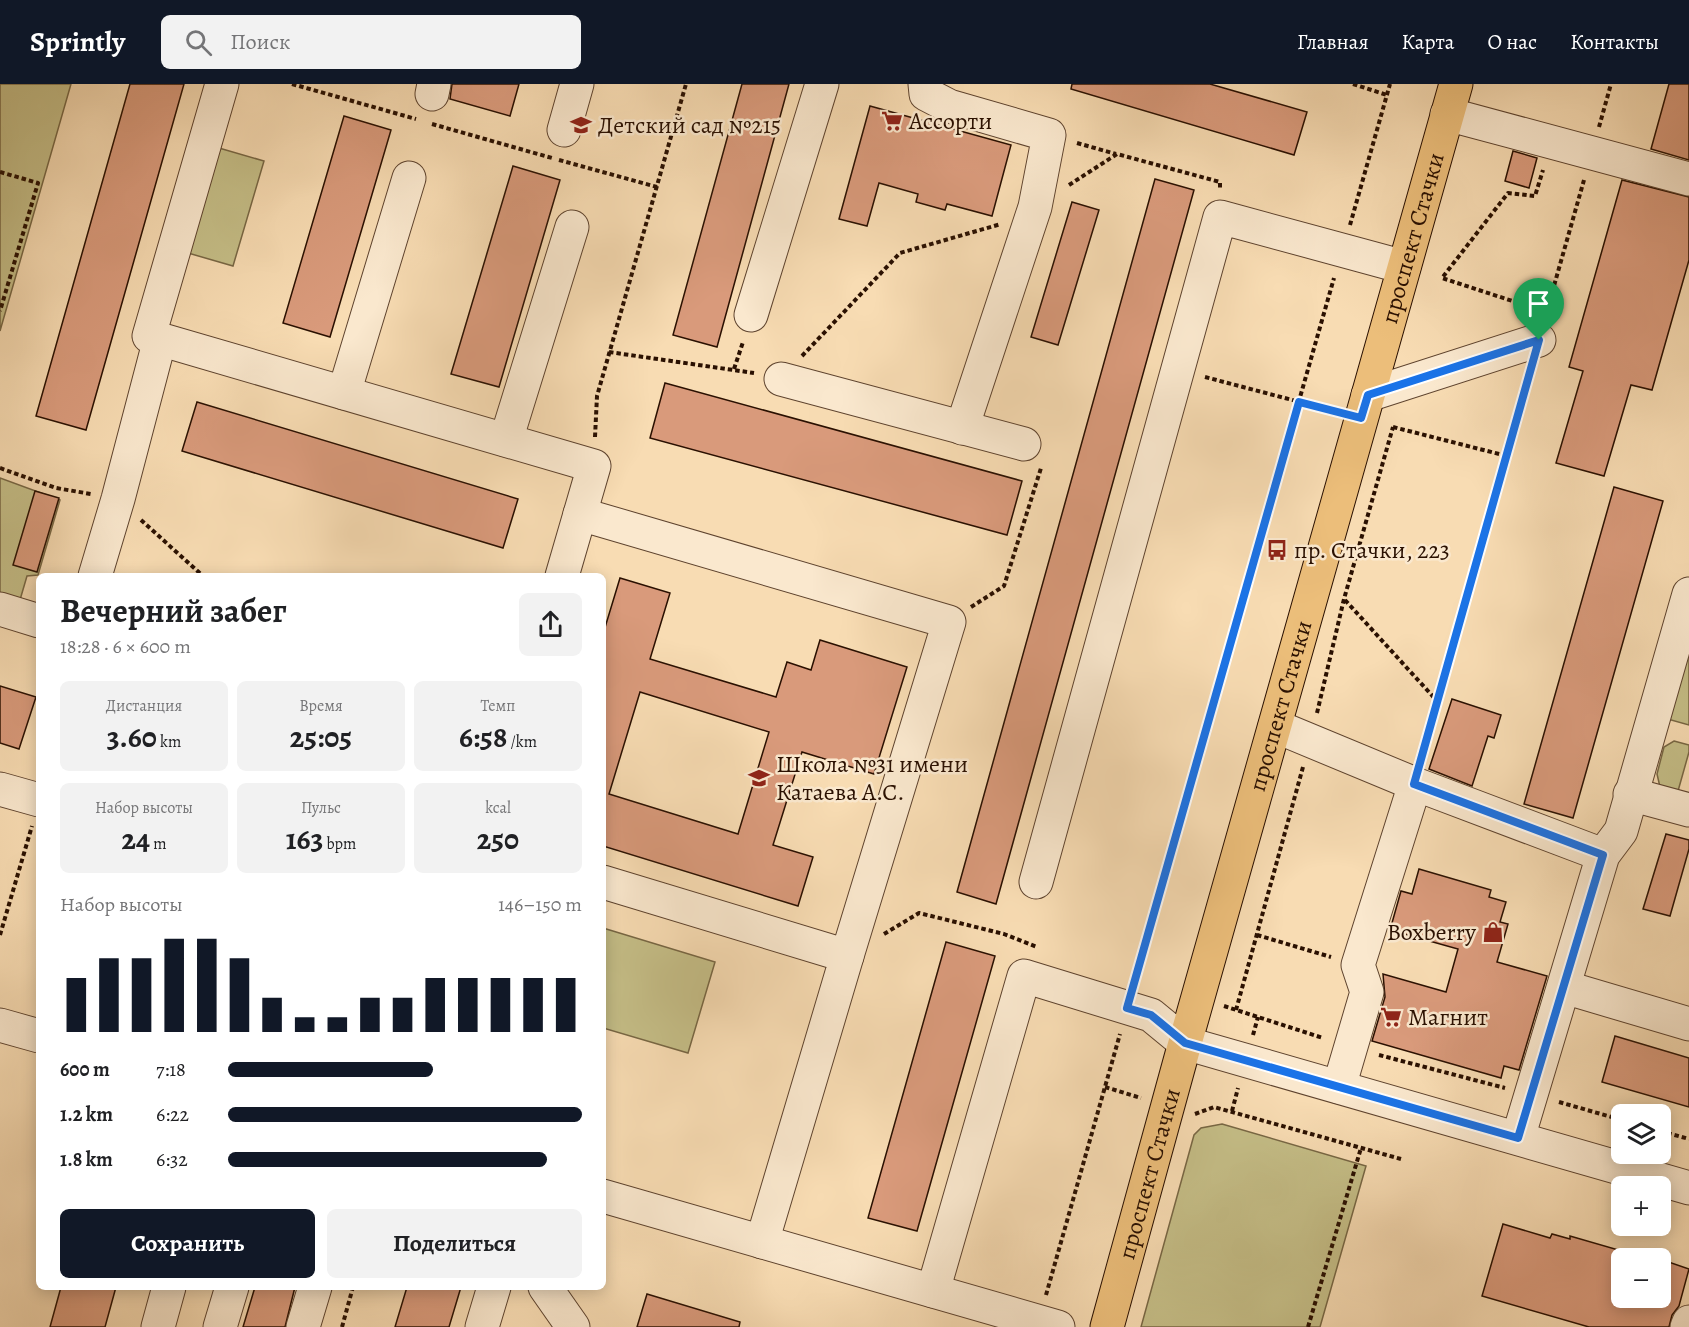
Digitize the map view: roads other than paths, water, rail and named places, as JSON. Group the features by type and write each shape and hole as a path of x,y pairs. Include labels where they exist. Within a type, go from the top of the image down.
{"main road":[{"name":"проспект Стачки","path":"1107,1327 1451,99"}],"street":[{"path":"222,84 149,336 594,466 563,573"},
{"path":"564,130 577,84"},
{"path":"751,315 822,84"},
{"path":"925,84 926,94 949,106 1049,135 1035,207 962,428"},
{"path":"1451,99 1551,142 1689,179"},
{"path":"344,393 409,178"},
{"path":"1036,882 1220,217 1404,267"},
{"path":"506,440 572,227"},
{"path":"1364,407 1543,326"},
{"path":"96,573 160,339"},
{"path":"781,379 1024,444"},
{"path":"580,514 949,622 762,1242"},
{"path":"1518,1138 1603,855 1621,831 1689,594"},
{"path":"0,609 36,620"},
{"path":"1275,726 1414,784 1603,855"},
{"path":"1339,1088 1367,992 1358,965 1414,784"},
{"path":"0,789 36,812"},
{"path":"1630,794 1689,810"},
{"path":"606,883 847,956"},
{"path":"933,1291 1024,976 1131,993 1151,1015 1185,1043 1689,1188"},
{"path":"1564,987 1689,1024"},
{"path":"0,1025 36,1035"},
{"path":"606,1197 1048,1324"},
{"path":"158,1327 168,1290"},
{"path":"220,1327 231,1290"},
{"path":"303,1327 314,1290"},
{"path":"482,1327 493,1290"},
{"path":"547,1290 573,1327"},
{"path":"1687,1327 1689,1322"}],"place":[{"name":"Ассорти","path":"892,121"},
{"name":"Детский сад №215","path":"581,125"},
{"name":"пр. Стачки, 223","path":"1277,550"},
{"name":"Школа №31 имени Катаева А.С.","path":"759,778"},
{"name":"Boxberry","path":"1493,932"},
{"name":"Магнит","path":"1391,1017"}]}
